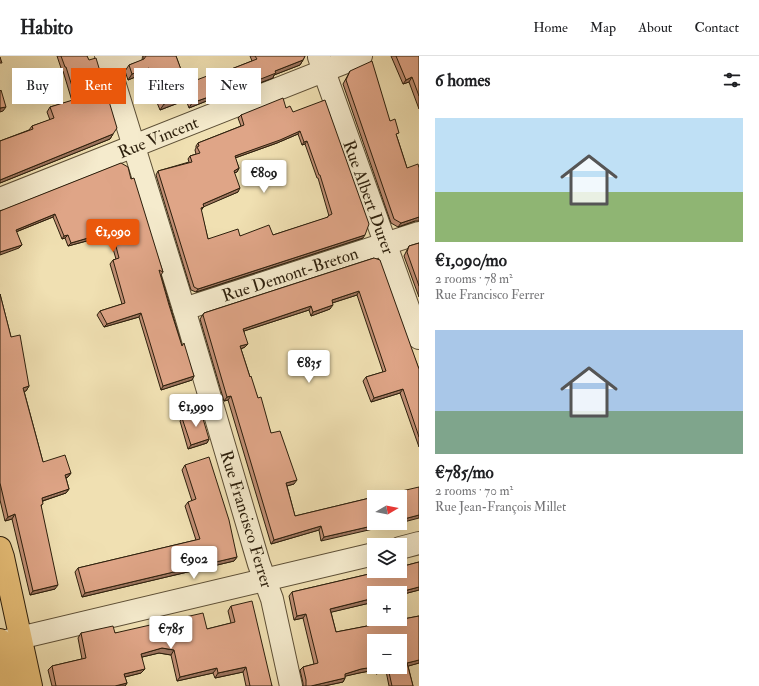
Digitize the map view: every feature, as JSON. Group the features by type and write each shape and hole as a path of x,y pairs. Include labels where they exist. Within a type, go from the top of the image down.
{"main road":[{"path":"0,548 3,558 5,641 10,686"},
{"path":"5,641 31,686"}],"street":[{"path":"107,59 131,56"},
{"name":"Rue Vincent","path":"0,199 133,147 322,63 361,56"},
{"name":"Rue Francisco Ferrer","path":"107,59 184,309 259,564 272,599 291,686"},
{"name":"Rue Albert Durer","path":"322,63 419,338"},
{"name":"Rue Demont-Breton","path":"184,309 419,233"},
{"path":"407,546 419,543"},
{"path":"5,641 367,556"}],"building":[{"path":"61,56 87,56 89,60 96,58 99,68 71,68 71,83"},
{"path":"146,56 176,56 180,68 134,68 134,73 132,74 129,65 144,59"},
{"path":"255,56 305,56 303,60 275,71 276,73 261,79 261,68 234,68 257,59"},
{"path":"396,56 419,56 419,96 412,77 406,80"},
{"path":"372,61 390,121 395,119 399,133 396,134 407,168 418,164 419,168 419,217 401,223 394,219 346,80 350,71"},
{"path":"206,76 206,98 198,101 198,79"},
{"path":"1,90 6,107 0,108 0,91"},
{"path":"283,98 286,108 290,106 293,112 325,100 369,224 365,235 198,289 194,287 158,171 192,162 190,156 200,153 197,147 199,146 198,143 244,125 241,115","holes":["300,131 304,142 307,141 320,175 332,214 328,217 273,235 269,225 240,236 238,229 208,239 201,208 204,207 203,204 240,188 234,171 239,168 235,156 280,140"]},
{"path":"71,101 71,104 110,104 117,128 113,134 0,180 0,141 33,129 32,126 54,118 50,107"},
{"path":"121,163 128,167 131,179 134,178 163,272 159,270 169,305 182,346 184,343 194,376 163,386 141,313 107,324 100,311 125,303 113,260 119,258 112,231 71,243 68,235 64,236 55,214 16,230 22,245 0,252 0,211"},
{"path":"419,243 419,286 407,252 409,246"},
{"path":"374,258 380,260 419,369 419,437 403,389 374,398 366,377 386,371 359,291 332,300 333,305 313,312 311,306 243,329 248,344 240,346 258,398 261,397 271,433 280,431 297,480 286,483 295,516 367,499 367,527 324,537 321,526 274,540 231,396 227,397 203,315 204,313"},
{"path":"0,294 11,337 20,335 29,386 23,388 43,462 65,455 71,473 65,475 69,489 42,498 43,504 41,505 58,585 33,591 15,514 8,517 0,483"},
{"path":"201,412 209,439 191,445 182,418"},
{"path":"209,457 229,520 237,557 85,593 78,568 200,539 188,502 196,499 185,465"},
{"path":"419,487 419,515 407,518 407,490"},
{"path":"419,562 419,587 407,590 407,586 367,586 367,600 330,609 336,632 367,626 407,626 407,618 419,616 419,660 407,663 407,634 367,634 367,668 345,674 345,678 306,686 303,667 318,663 306,614 297,616 292,592 367,574 367,578 407,578 407,565"},
{"path":"252,601 272,686 250,686 246,667 218,673 217,668 180,677 174,650 162,648 141,654 145,669 124,674 127,683 115,686 56,686 52,666 86,658 81,633 113,626 115,633 203,613 207,629 235,622 231,606"},
{"path":"407,663 413,686 392,686 389,674 407,674"}]}
